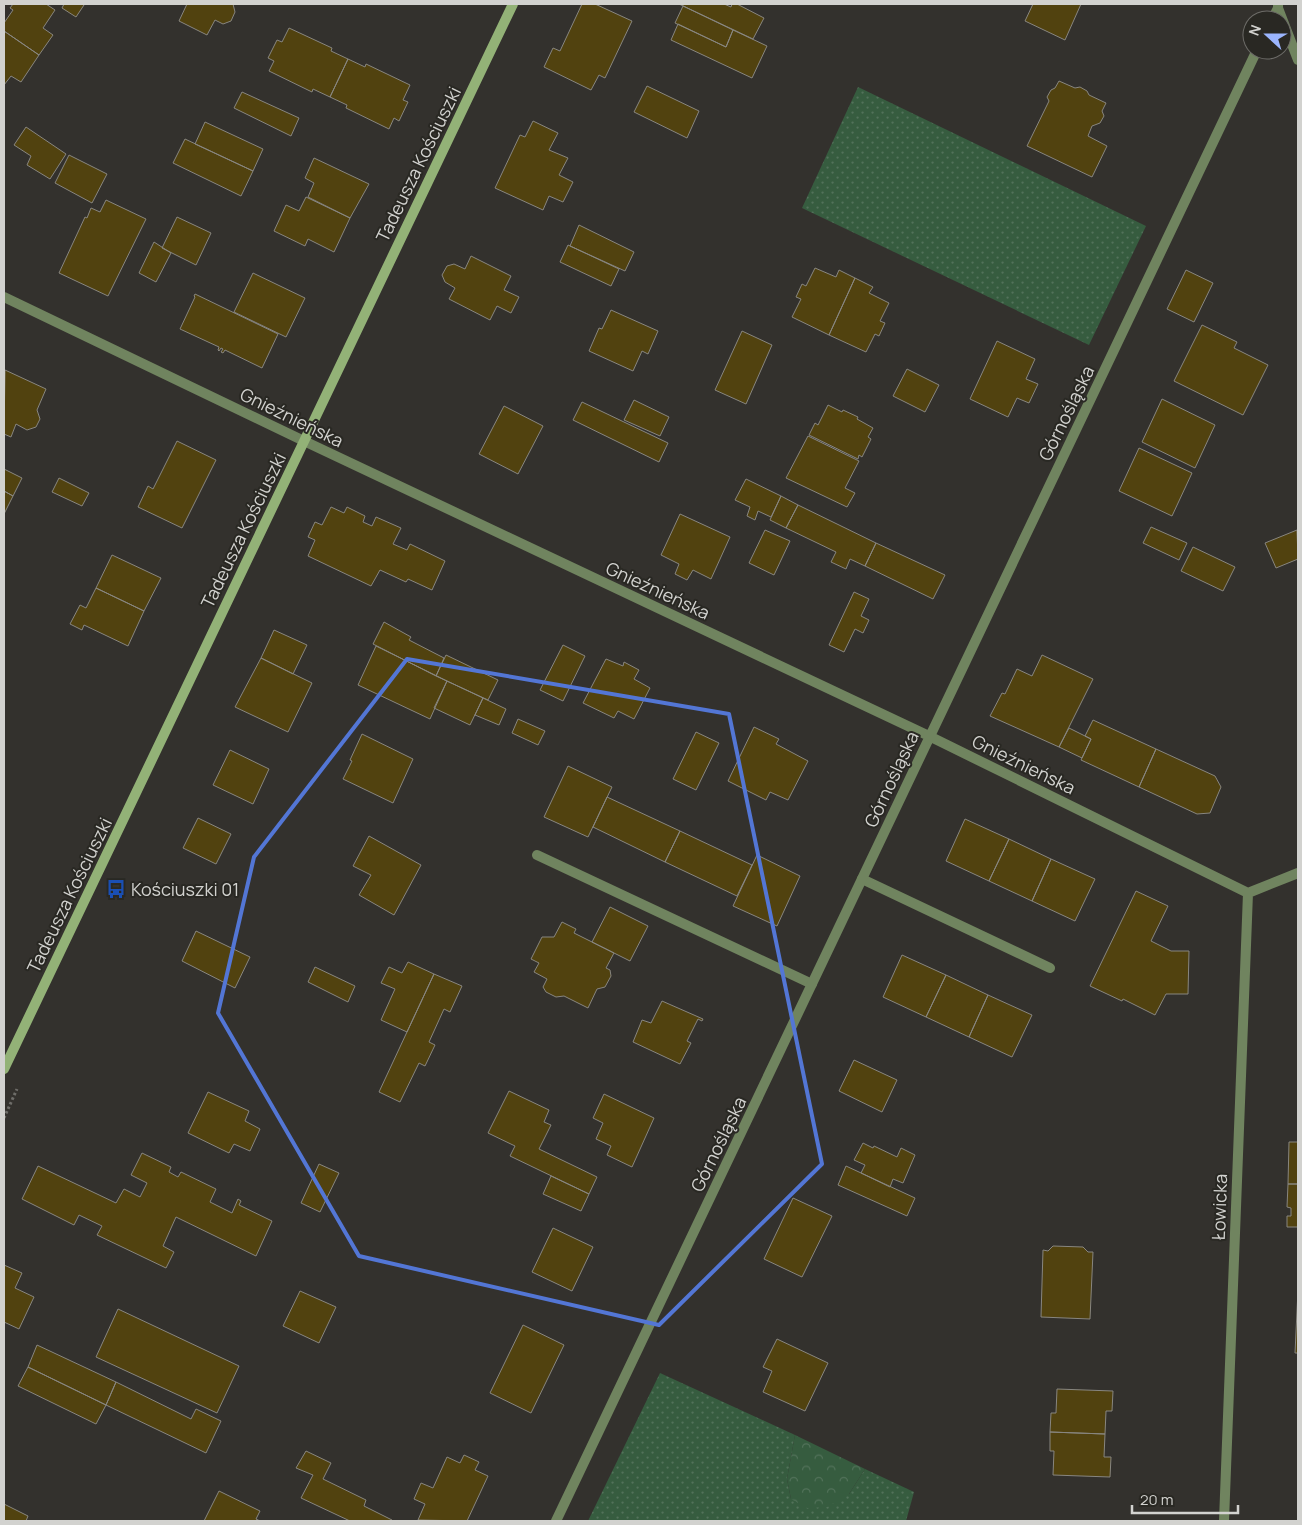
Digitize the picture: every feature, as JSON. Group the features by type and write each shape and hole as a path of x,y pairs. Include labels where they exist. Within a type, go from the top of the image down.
{"street":[{"name":"Tadeusza Kościuszki","path":"4,1069 513,4"},
{"path":"1278,6 1298,60"},
{"name":"Górnośląska","path":"556,1521 1252,60"},
{"name":"Gnieźnieńska","path":"4,297 929,736 1248,893"},
{"path":"538,855 812,984"},
{"path":"1248,893 1298,873"},
{"path":"862,879 1050,968"},
{"name":"Łowicka","path":"1224,1521 1248,893"}],"highlighted area":[{"path":"407,659 729,714 822,1164 659,1325 359,1256 218,1013 254,857"}],"green space":[{"path":"858,87 1146,226 1089,345 802,208"},
{"path":"660,1373 795,1435 787,1479 791,1499 849,1494 865,1469 914,1492 906,1521 588,1521"},
{"path":"795,1435 865,1469 849,1494 827,1507 807,1508 791,1499 787,1479"}],"building":[{"path":"13,4 46,4 55,10 43,28 53,35 39,55 4,31 4,23 13,10 10,8"},
{"path":"64,4 84,5 76,17 62,8"},
{"path":"187,4 233,4 235,12 231,21 223,24 215,20 207,35 179,21"},
{"path":"582,4 595,4 632,21 605,78 599,75 591,90 544,67 553,48 560,51"},
{"path":"679,4 724,4 731,7 732,4 737,4 764,18 753,39"},
{"path":"1033,4 1081,4 1065,40 1025,21"},
{"path":"683,6 733,30 726,47 675,23"},
{"path":"678,24 726,47 733,30 767,46 752,78 671,40"},
{"path":"289,28 332,48 331,51 348,59 330,97 313,89 312,92 269,71 274,61 268,58 277,40 282,42"},
{"path":"4,31 39,55 21,82 11,76 4,85"},
{"path":"348,59 365,67 366,64 410,85 403,100 408,102 399,121 394,118 389,129 346,108 347,105 330,97"},
{"path":"1059,81 1075,88 1080,87 1087,91 1089,95 1106,103 1102,111 1104,116 1100,123 1092,126 1088,136 1107,146 1092,177 1027,146 1049,101 1047,97"},
{"path":"647,86 699,111 687,138 634,112"},
{"path":"242,92 299,118 291,136 234,108"},
{"path":"533,121 558,133 549,150 568,158 559,175 573,182 563,202 549,196 543,210 495,188 520,135 525,137"},
{"path":"205,122 263,149 253,171 195,144"},
{"path":"26,127 66,154 50,179 27,165 31,156 14,145"},
{"path":"185,139 253,171 241,196 173,163"},
{"path":"69,155 107,174 92,203 55,183"},
{"path":"314,158 369,184 350,218 308,197 314,183 305,178"},
{"path":"306,197 350,218 334,252 308,239 305,246 274,231 286,205 299,211"},
{"path":"106,200 146,219 108,296 59,273 85,217 87,218 91,208 100,212"},
{"path":"177,217 211,233 196,265 162,248"},
{"path":"579,225 634,252 625,271 570,246"},
{"path":"154,242 171,253 156,282 139,273"},
{"path":"568,245 619,269 611,286 560,262"},
{"path":"471,256 511,276 504,290 519,297 511,313 497,306 490,320 449,299 455,288 445,282 442,275 447,266 454,264 465,269"},
{"path":"815,268 836,277 839,270 855,278 829,335 792,317 801,299 796,297 802,284 806,286"},
{"path":"1186,270 1213,283 1194,322 1167,309"},
{"path":"253,273 305,298 286,337 234,312"},
{"path":"855,278 873,287 869,293 889,303 880,321 885,323 879,336 875,334 866,352 829,335"},
{"path":"195,294 278,334 262,368 225,350 223,353 221,352 223,349 221,348 219,351 219,347 180,329"},
{"path":"611,310 658,331 648,354 642,351 633,371 589,351 599,328 602,329"},
{"path":"1202,325 1237,342 1234,348 1268,365 1243,415 1174,381"},
{"path":"742,331 772,345 746,404 715,390"},
{"path":"997,341 1035,359 1026,379 1038,384 1029,403 1017,398 1008,417 970,399"},
{"path":"907,369 939,385 925,412 893,396"},
{"path":"5,370 46,389 37,410 40,419 36,427 27,430 16,424 11,437 4,434"},
{"path":"1162,399 1215,425 1195,468 1142,442"},
{"path":"634,400 669,417 660,436 624,420"},
{"path":"582,402 668,443 659,462 573,420"},
{"path":"828,405 858,417 857,419 873,428 868,437 871,439 862,457 859,455 858,459 809,435 815,423 818,425"},
{"path":"504,406 543,426 518,474 479,454"},
{"path":"808,436 859,461 845,488 855,493 847,507 786,478"},
{"path":"177,441 216,460 182,528 138,507 148,486 153,489"},
{"path":"1139,448 1192,473 1172,516 1119,491"},
{"path":"4,469 22,478 13,496 4,491"},
{"path":"59,478 89,493 82,506 52,492"},
{"path":"746,479 781,496 771,517 758,511 755,520 747,516 750,507 735,500"},
{"path":"4,491 13,496 4,514"},
{"path":"781,496 798,505 786,528 770,520"},
{"path":"798,505 876,543 865,566 850,559 846,569 831,562 836,552 786,528"},
{"path":"331,507 344,513 347,507 365,516 363,522 372,526 376,517 401,528 393,544 407,550 410,544 445,561 432,590 408,579 406,582 380,570 371,586 308,556 315,540 308,537 315,522 322,525"},
{"path":"680,514 730,537 711,579 693,570 687,580 675,574 679,564 661,555"},
{"path":"1151,527 1187,543 1179,560 1143,543"},
{"path":"765,530 790,541 774,575 749,563"},
{"path":"1297,530 1298,559 1276,568 1265,543"},
{"path":"876,543 945,575 933,599 865,566"},
{"path":"1193,547 1235,567 1223,591 1181,571"},
{"path":"112,555 161,578 144,611 96,588"},
{"path":"96,588 144,611 128,646 84,625 82,630 70,624 80,605 86,608"},
{"path":"854,592 869,599 861,616 869,620 863,633 855,629 844,652 829,645"},
{"path":"384,622 411,637 409,640 444,658 436,676 373,644"},
{"path":"274,630 307,645 293,674 261,658"},
{"path":"563,645 585,656 563,701 540,690"},
{"path":"376,646 447,681 430,719 358,685"},
{"path":"446,655 498,680 488,700 436,676"},
{"path":"1042,655 1093,679 1059,747 990,716 1002,693 1005,694 1017,669 1032,676"},
{"path":"261,658 312,683 288,732 235,707"},
{"path":"606,659 623,666 624,662 639,670 634,679 650,688 634,719 618,711 614,718 583,703"},
{"path":"447,681 483,698 470,725 434,708"},
{"path":"483,698 506,709 499,725 475,715"},
{"path":"518,719 545,731 538,745 512,733"},
{"path":"1093,720 1156,749 1139,787 1081,760 1091,739 1085,736"},
{"path":"754,727 779,739 776,744 808,761 788,800 770,792 766,800 728,781"},
{"path":"1069,728 1091,739 1082,758 1059,747"},
{"path":"696,732 719,743 696,790 673,779"},
{"path":"362,734 413,759 393,803 343,779"},
{"path":"1156,749 1215,776 1221,787 1210,813 1197,814 1139,787"},
{"path":"230,750 269,769 253,804 213,785"},
{"path":"568,766 612,787 588,837 544,817"},
{"path":"607,797 680,831 665,862 593,827"},
{"path":"198,818 231,834 216,864 183,848"},
{"path":"965,819 1009,839 989,881 946,861"},
{"path":"680,831 752,865 737,896 665,862"},
{"path":"369,836 421,865 394,915 359,895 371,875 353,866"},
{"path":"1009,839 1051,859 1032,901 989,881"},
{"path":"757,855 800,876 777,926 733,906"},
{"path":"1051,859 1095,879 1075,921 1032,901"},
{"path":"1136,891 1168,906 1151,941 1171,951 1189,951 1188,994 1166,994 1155,1015 1123,999 1122,1001 1090,986"},
{"path":"610,907 648,926 630,961 592,942"},
{"path":"562,922 576,929 574,933 614,953 606,968 610,970 611,976 605,987 597,989 588,1008 564,996 556,997 546,992 543,987 547,979 534,972 539,963 531,959 542,937 554,937"},
{"path":"196,931 250,957 235,988 182,961"},
{"path":"902,955 946,975 926,1017 883,997"},
{"path":"408,962 434,974 407,1032 381,1020 395,989 381,983 389,967 402,973"},
{"path":"315,967 355,986 348,1002 308,982"},
{"path":"434,974 462,986 450,1012 444,1009 429,1042 435,1045 425,1066 419,1063 400,1102 379,1092"},
{"path":"946,975 988,995 969,1037 926,1017"},
{"path":"988,995 1032,1015 1012,1057 969,1037"},
{"path":"662,1001 703,1019 702,1021 698,1019 687,1041 691,1043 680,1064 633,1042 642,1020 651,1023"},
{"path":"854,1060 897,1080 882,1112 839,1091"},
{"path":"509,1091 549,1110 544,1122 551,1125 539,1149 597,1177 589,1194 510,1156 515,1146 488,1133"},
{"path":"208,1092 249,1111 245,1121 260,1129 250,1151 234,1144 229,1153 188,1133"},
{"path":"604,1094 654,1118 632,1167 607,1155 611,1146 596,1139 603,1123 593,1118"},
{"path":"1289,1142 1298,1142 1298,1184 1288,1184"},
{"path":"863,1143 897,1157 901,1148 915,1155 903,1183 893,1179 890,1187 861,1173 865,1165 854,1160"},
{"path":"142,1153 171,1167 169,1172 178,1177 181,1172 216,1189 210,1202 232,1213 238,1199 241,1201 239,1205 272,1221 256,1256 176,1217 163,1246 174,1252 166,1268 97,1235 102,1226 79,1215 74,1225 22,1199 38,1166 116,1203 124,1189 140,1197 147,1183 131,1175"},
{"path":"319,1164 339,1173 320,1212 301,1203"},
{"path":"846,1166 915,1198 907,1216 838,1185"},
{"path":"551,1176 589,1194 581,1211 543,1194"},
{"path":"1288,1184 1298,1184 1298,1227 1287,1227 1287,1216 1291,1216 1291,1208 1287,1207"},
{"path":"793,1198 832,1216 802,1277 764,1259"},
{"path":"553,1228 593,1247 572,1291 532,1272"},
{"path":"1053,1246 1083,1247 1088,1252 1093,1252 1090,1319 1041,1317 1043,1250 1048,1251"},
{"path":"4,1265 22,1273 15,1288 34,1297 19,1329 4,1322"},
{"path":"1298,1290 1298,1353 1295,1353"},
{"path":"300,1291 336,1307 319,1343 283,1326"},
{"path":"118,1309 239,1366 217,1413 96,1357"},
{"path":"523,1325 564,1345 531,1413 490,1393"},
{"path":"777,1339 828,1363 805,1411 763,1392 772,1371 763,1367"},
{"path":"37,1345 116,1382 106,1405 28,1367"},
{"path":"28,1367 106,1405 96,1424 18,1386"},
{"path":"116,1382 191,1419 196,1409 221,1421 206,1453 106,1405"},
{"path":"1057,1389 1113,1391 1112,1411 1106,1411 1105,1434 1050,1432 1051,1413 1056,1413"},
{"path":"1050,1432 1105,1434 1104,1457 1111,1457 1110,1477 1053,1475 1054,1451 1050,1451"},
{"path":"306,1451 331,1463 323,1479 366,1500 364,1506 392,1520 350,1521 301,1498 313,1475 296,1468"},
{"path":"464,1455 479,1462 475,1470 488,1476 467,1521 418,1520 425,1504 414,1499 421,1483 433,1488 447,1457 460,1463"},
{"path":"219,1491 260,1511 256,1519 260,1521 204,1521"},
{"path":"4,1504 28,1516 26,1521 4,1521"}],"place":[{"name":"Kościuszki 01","path":"116,889"}]}
